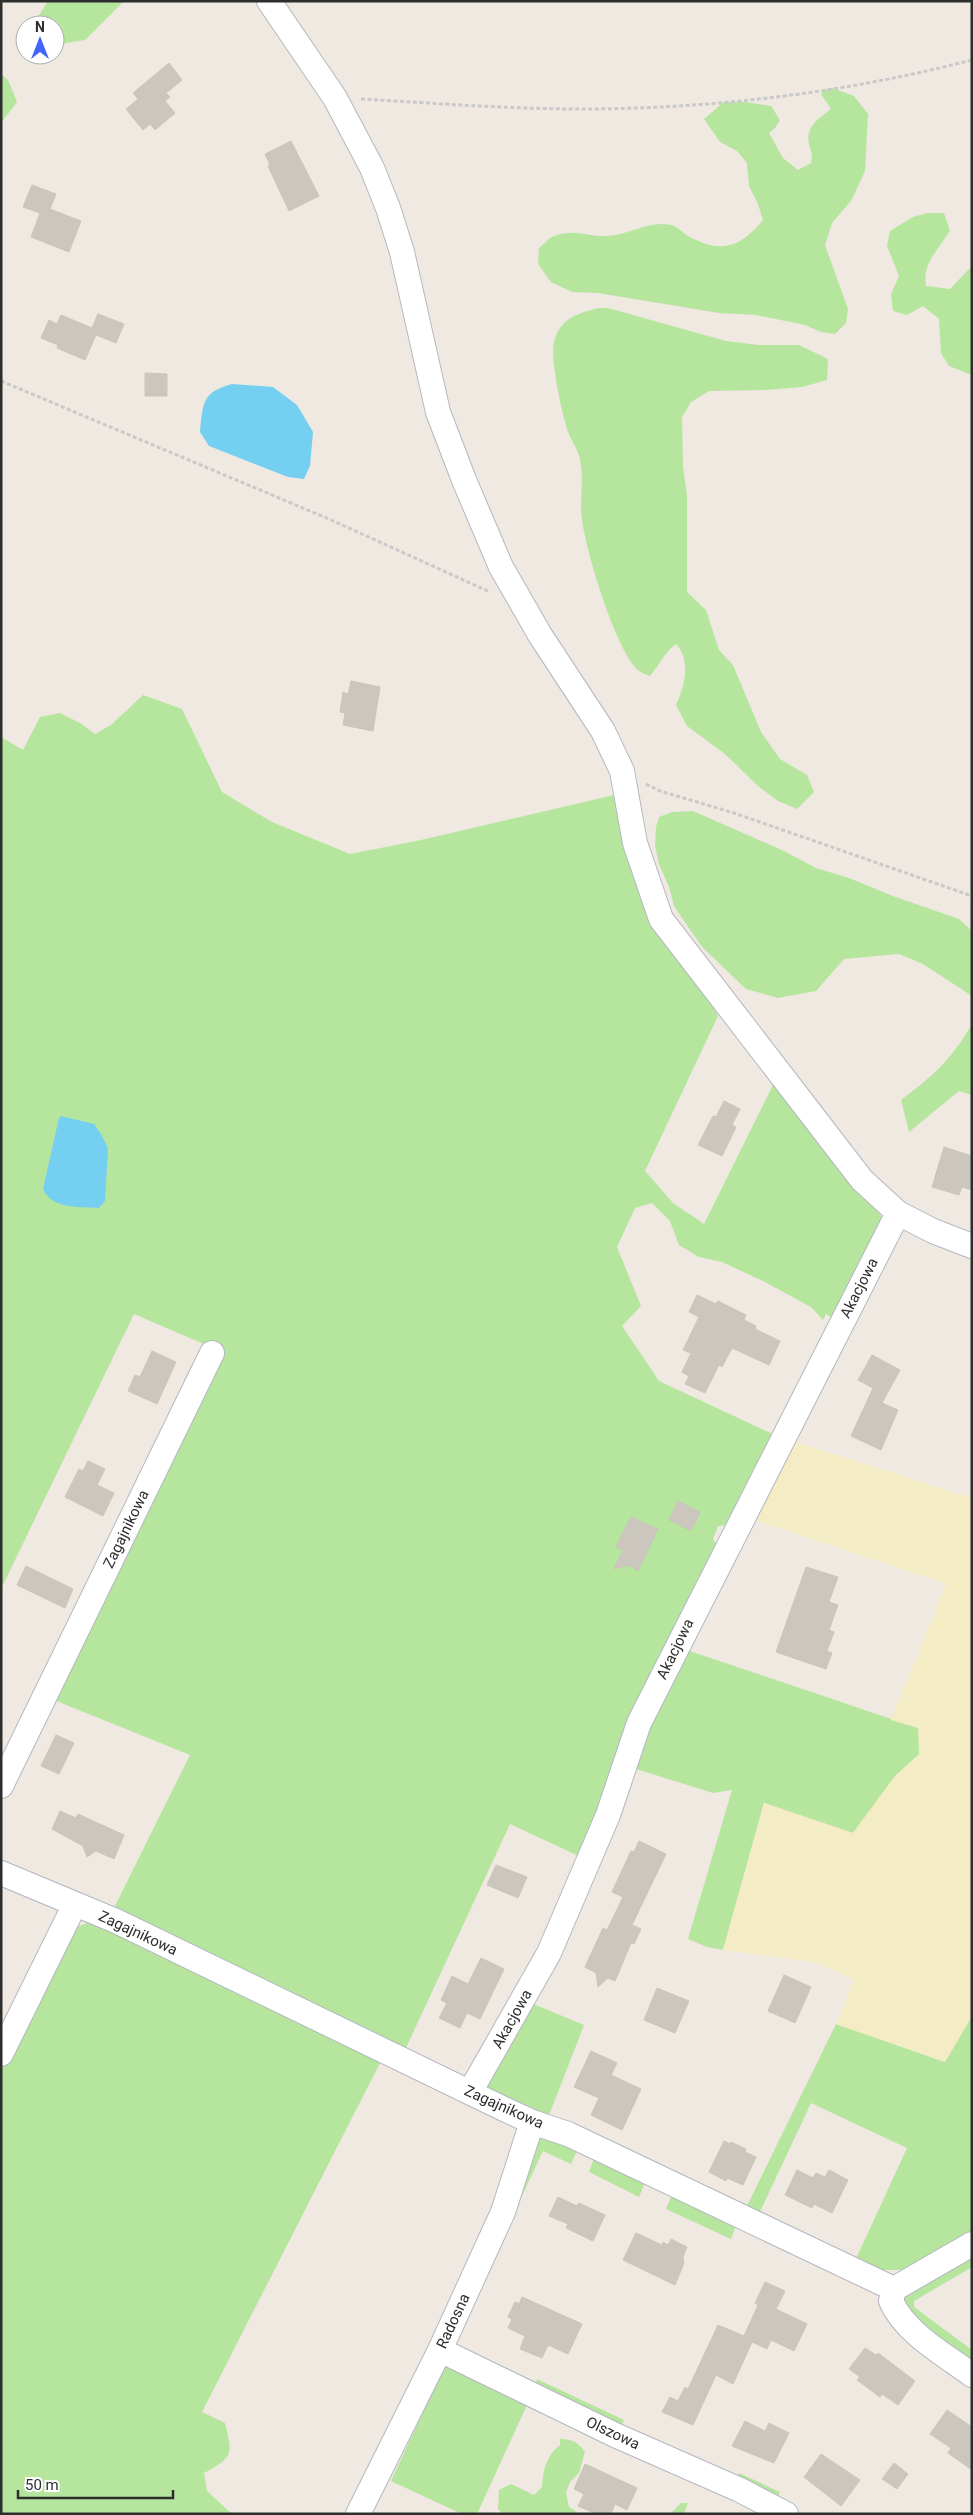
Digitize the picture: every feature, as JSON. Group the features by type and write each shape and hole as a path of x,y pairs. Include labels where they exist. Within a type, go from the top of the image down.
{"street":[{"path":"269,1 336,98 372,168 388,208 402,252 442,420 500,567 603,731 622,771 635,843 660,919 862,1180 898,1213 933,1231 972,1246"},
{"name":"Akacjowa","path":"470,2092 549,1953 608,1814 643,1715 898,1213"},
{"name":"Zagajnikowa","path":"1,1786 212,1353"},
{"name":"Zagajnikowa","path":"1,1873 116,1921 532,2122 568,2134 894,2289"},
{"path":"1,2054 75,1904"},
{"name":"Radosna","path":"358,2514 440,2350 504,2212 532,2122"},
{"path":"972,2244 894,2289 891,2301 901,2317 927,2342 972,2375"},
{"name":"Olszowa","path":"440,2350 616,2436 740,2490 786,2514"}],"path":[{"path":"336,98 580,109 688,105 780,97 864,85 972,60"},
{"path":"1,381 329,518 524,608"},
{"path":"622,771 660,791 734,813 972,896"}],"green space":[{"path":"48,1 124,1 85,40 65,43 65,15 39,15"},
{"path":"1,74 8,80 17,102 1,123"},
{"path":"832,88 854,96 868,114 865,171 851,201 832,223 825,245 848,309 846,323 835,334 821,332 805,325 756,315 719,313 598,293 572,292 551,282 538,264 539,248 552,237 568,233 607,236 655,224 663,224 674,226 690,237 712,245 730,245 739,242 763,220 749,186 747,163 737,151 720,142 704,119 724,102 745,102 771,106 780,120 769,133 783,158 798,170 811,163 809,132 814,123 831,109 821,94 824,90"},
{"path":"927,213 944,213 950,231 926,270 926,286 950,289 972,266 972,375 949,366 941,353 939,319 923,306 907,315 893,311 891,294 899,276 887,246 890,231 913,217"},
{"path":"598,308 608,308 726,341 759,345 799,345 828,359 827,380 802,387 709,391 691,402 682,417 683,466 687,496 687,592 706,610 719,650 733,665 761,732 780,759 807,775 814,792 797,809 778,801 758,786 725,754 687,726 676,705 684,682 685,665 681,650 676,644 665,655 650,676 639,671 630,660 612,623 589,554 581,512 581,464 566,424 557,387 553,350 560,327 565,322 583,312"},
{"path":"143,695 182,709 222,792 272,822 350,854 421,840 623,793 690,966 718,1016 645,1171 673,1203 704,1224 773,1085 881,1216 885,1227 837,1321 826,1314 823,1320 811,1307 765,1282 722,1262 699,1257 679,1245 670,1221 652,1203 635,1208 617,1247 641,1306 622,1326 659,1381 777,1436 730,1525 718,1526 713,1539 719,1548 581,1857 510,1824 405,2050 111,1914 190,1755 54,1700 206,1345 134,1314 1,1589 1,737 23,750 40,717 60,713 80,723 95,734 111,725"},
{"path":"693,811 784,851 816,868 849,878 959,919 972,931 972,996 923,964 899,954 844,959 816,991 778,998 746,989 702,947 674,906 669,887 659,864 655,846 656,827 659,817 672,812"},
{"path":"972,1024 972,1095 959,1091 909,1132 901,1100 941,1066 957,1047"},
{"path":"684,1649 918,1728 920,1754 895,1776 853,1833 764,1803 723,1950 707,1947 688,1939 732,1790 713,1793 633,1768"},
{"path":"89,1922 382,2059 202,2412 225,2423 230,2449 228,2454 221,2463 204,2473 207,2491 232,2514 1,2514 1,2068 68,1931"},
{"path":"531,2003 584,2025 548,2118 483,2090"},
{"path":"972,2016 972,2238 905,2270 882,2270 855,2261 907,2148 811,2103 758,2216 745,2210 836,2024 945,2062"},
{"path":"544,2137 580,2144 571,2164 543,2151 495,2253 536,2141"},
{"path":"596,2153 647,2177 639,2197 589,2172"},
{"path":"674,2190 738,2220 731,2239 666,2209"},
{"path":"972,2255 972,2267 914,2301 914,2307 972,2350 972,2366 923,2330 903,2302 905,2296"},
{"path":"445,2365 527,2405 477,2514 462,2514 391,2481"},
{"path":"537,2379 624,2420 621,2427 535,2386"},
{"path":"560,2439 574,2442 585,2452 579,2473 570,2482 566,2493 569,2507 580,2514 503,2514 498,2509 499,2490 511,2484 534,2495 542,2487 546,2464 551,2454 560,2445"},
{"path":"739,2473 780,2492 778,2498 736,2480"},
{"path":"681,2503 688,2503 684,2514 670,2514"}],"sand":[{"path":"793,1441 972,1498 972,2016 945,2062 836,2024 854,1980 818,1963 723,1950 764,1803 853,1833 895,1776 919,1754 918,1728 891,1720 946,1584 751,1519"}],"water":[{"path":"232,384 273,387 297,405 313,432 310,466 304,479 288,477 209,446 200,432 202,413 206,400 215,391"},
{"path":"61,1116 94,1124 108,1148 105,1201 99,1208 59,1204 47,1196 43,1189"}],"building":[{"path":"169,63 182,80 166,93 170,97 165,101 175,113 155,130 150,124 143,130 126,109 138,99 133,93"},
{"path":"291,141 319,196 289,211 268,166 270,165 265,154"},
{"path":"32,185 56,194 50,209 81,221 69,252 31,237 40,213 23,207"},
{"path":"98,314 124,324 116,343 96,335 85,360 57,348 58,345 41,338 49,320 57,324 61,315 92,328"},
{"path":"145,373 167,374 167,396 145,396"},
{"path":"351,681 380,687 373,731 343,725 345,713 340,712 343,692 348,694"},
{"path":"724,1101 740,1109 732,1125 736,1127 722,1156 698,1145 713,1116 716,1117"},
{"path":"944,1147 972,1156 972,1190 962,1187 959,1195 932,1187"},
{"path":"697,1295 716,1304 718,1301 746,1315 744,1320 756,1326 755,1329 780,1341 769,1365 732,1348 722,1367 719,1365 705,1393 685,1384 689,1376 682,1372 691,1353 683,1350 699,1317 689,1312"},
{"path":"152,1351 176,1362 157,1404 128,1391 135,1375 140,1377"},
{"path":"872,1355 900,1370 882,1403 898,1410 881,1450 851,1436 873,1388 858,1380"},
{"path":"88,1461 105,1469 97,1485 114,1493 103,1516 65,1497 79,1469 83,1471"},
{"path":"678,1501 700,1512 691,1531 669,1520"},
{"path":"631,1517 658,1529 638,1571 628,1565 614,1569 623,1550 616,1547"},
{"path":"26,1566 73,1589 65,1608 17,1585"},
{"path":"806,1567 838,1577 829,1602 838,1605 829,1630 834,1632 827,1651 832,1653 826,1669 776,1652"},
{"path":"56,1735 74,1743 59,1774 41,1766"},
{"path":"60,1811 76,1818 78,1814 124,1835 114,1859 96,1851 87,1857 83,1846 52,1829"},
{"path":"639,1841 666,1854 632,1925 641,1929 634,1944 631,1943 615,1981 608,1978 598,1987 596,1973 585,1967 603,1928 607,1930 623,1897 612,1892 631,1851 634,1852"},
{"path":"496,1865 527,1877 518,1898 487,1885"},
{"path":"481,1958 504,1969 480,2019 467,2013 460,2028 439,2018 447,2003 441,2000 452,1976 468,1984"},
{"path":"784,1975 811,1987 795,2023 768,2011"},
{"path":"657,1988 689,2001 675,2033 644,2020"},
{"path":"591,2051 617,2063 611,2075 641,2089 622,2130 591,2115 599,2098 574,2087"},
{"path":"724,2141 746,2149 745,2152 756,2157 743,2185 727,2178 726,2181 709,2172"},
{"path":"797,2170 813,2178 816,2173 825,2177 829,2170 848,2180 832,2213 814,2204 812,2208 785,2195"},
{"path":"558,2197 577,2206 579,2203 605,2215 593,2241 566,2228 568,2224 549,2216"},
{"path":"636,2233 662,2245 663,2242 668,2245 671,2239 687,2247 683,2257 684,2263 675,2285 623,2260"},
{"path":"765,2282 785,2291 776,2309 807,2324 794,2351 771,2340 767,2349 752,2342 733,2384 716,2375 693,2425 662,2412 670,2397 678,2401 685,2387 688,2389 718,2325 744,2336 758,2305 755,2303"},
{"path":"522,2297 582,2324 568,2354 548,2345 542,2358 520,2349 525,2336 508,2328 512,2319 508,2317 515,2302 519,2304"},
{"path":"865,2348 876,2355 878,2353 915,2381 898,2405 882,2394 880,2397 857,2380 860,2377 849,2369"},
{"path":"947,2410 972,2427 972,2470 948,2453 951,2448 930,2434"},
{"path":"745,2421 765,2431 769,2423 789,2433 774,2463 732,2446"},
{"path":"821,2454 860,2480 841,2506 804,2477"},
{"path":"894,2463 908,2474 897,2489 882,2479"},
{"path":"585,2464 637,2488 627,2510 615,2504 611,2514 596,2514 578,2506 584,2494 574,2489"}]}
